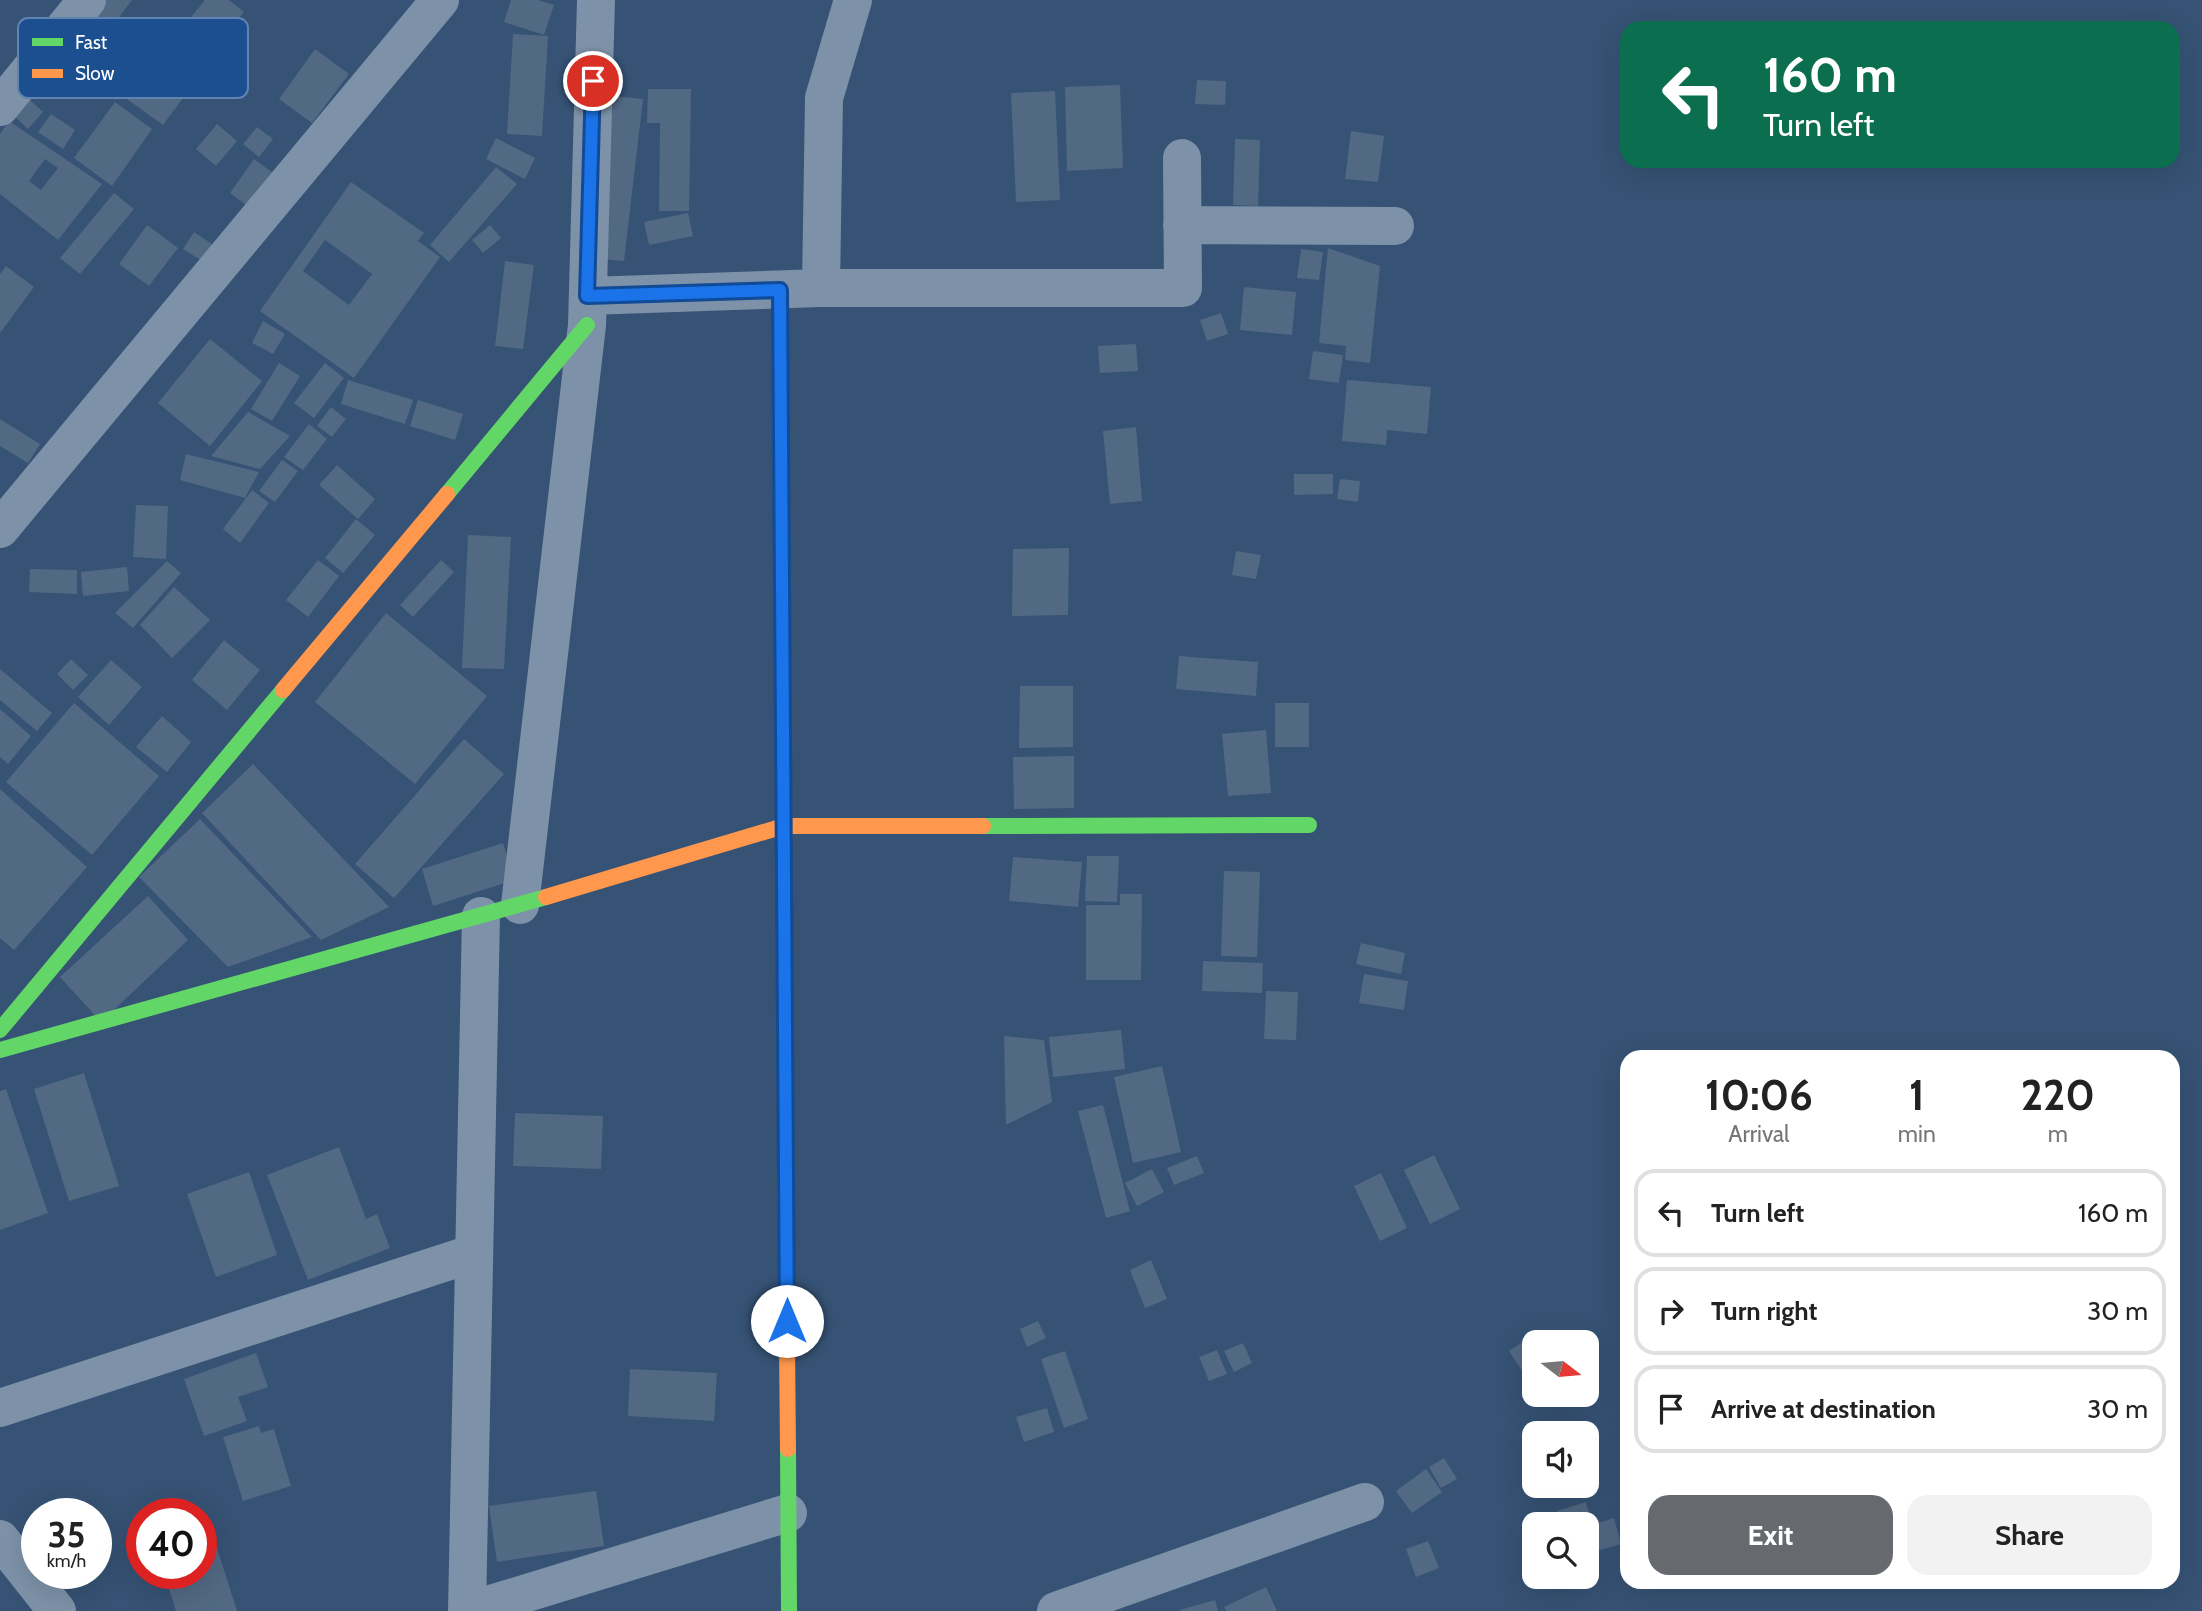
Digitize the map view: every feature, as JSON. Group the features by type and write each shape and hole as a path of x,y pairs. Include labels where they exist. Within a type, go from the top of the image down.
{"street":[{"path":"72,18 87,0"},
{"path":"0,529 440,0"},
{"path":"520,905 587,311 596,0"},
{"path":"821,288 824,98 853,0"},
{"path":"0,107 18,85"},
{"path":"0,1030 587,311 821,288 1182,288 1182,158"},
{"path":"1182,225 1395,226"},
{"path":"780,290 789,1611"},
{"path":"0,1050 520,905 784,826 1309,825"},
{"path":"481,916 468,1611 789,1513"},
{"path":"0,1408 474,1253"},
{"path":"1056,1611 1365,1502"},
{"path":"0,1539 57,1611"}],"building":[{"path":"106,0 132,0 118,18 93,18"},
{"path":"205,0 229,0 244,12 239,18 190,18"},
{"path":"511,0 538,0 554,5 544,35 504,22"},
{"path":"513,34 548,36 542,136 507,134"},
{"path":"315,49 349,74 312,123 279,99"},
{"path":"1197,80 1226,81 1225,105 1195,104"},
{"path":"1120,85 1123,168 1067,171 1065,87"},
{"path":"648,89 691,89 689,211 659,211 660,123 647,123"},
{"path":"1055,91 1060,200 1016,202 1011,93"},
{"path":"604,95 643,99 624,261 586,258"},
{"path":"128,98 183,98 163,125"},
{"path":"29,99 43,112 28,129 14,116"},
{"path":"115,102 152,129 112,186 74,158"},
{"path":"51,114 75,130 63,149 38,132"},
{"path":"9,121 102,184 58,240 0,194 0,134","holes":["45,159 58,168 41,190 29,181"]},
{"path":"217,124 237,141 216,166 196,149"},
{"path":"257,127 273,139 259,157 243,144"},
{"path":"1351,131 1384,136 1378,182 1345,179"},
{"path":"496,138 535,158 525,179 486,159"},
{"path":"1235,139 1260,140 1258,206 1233,205"},
{"path":"254,159 273,173 249,207 230,193"},
{"path":"496,167 517,184 449,262 430,245"},
{"path":"351,182 424,233 418,241 440,257 354,378 260,311","holes":["325,240 372,274 349,305 303,271"]},
{"path":"114,193 134,209 80,274 60,258"},
{"path":"688,213 693,236 649,245 644,222"},
{"path":"147,225 178,248 149,286 119,264"},
{"path":"490,225 501,238 483,253 472,240"},
{"path":"194,232 212,244 202,261 183,249"},
{"path":"1328,248 1380,266 1370,363 1345,360 1346,346 1319,343"},
{"path":"1301,249 1323,252 1319,280 1297,278"},
{"path":"505,261 534,265 523,349 495,346"},
{"path":"6,266 34,287 0,333 0,274"},
{"path":"1244,287 1296,292 1292,335 1240,330"},
{"path":"1221,313 1228,334 1207,341 1200,320"},
{"path":"263,321 285,334 273,354 252,343"},
{"path":"210,339 262,381 210,446 158,403"},
{"path":"1136,344 1138,371 1100,373 1098,346"},
{"path":"1313,351 1343,355 1339,383 1309,379"},
{"path":"279,363 300,376 272,421 251,409"},
{"path":"325,363 344,378 314,418 294,403"},
{"path":"348,380 413,400 405,424 341,404"},
{"path":"1347,380 1431,387 1427,434 1387,430 1386,445 1342,441"},
{"path":"418,400 463,414 455,440 410,426"},
{"path":"331,407 346,419 332,437 317,426"},
{"path":"248,412 290,436 260,469 211,456"},
{"path":"0,419 40,444 28,463 0,446"},
{"path":"309,424 327,439 303,470 284,457"},
{"path":"1136,427 1142,501 1110,504 1103,431"},
{"path":"186,454 259,472 245,498 180,480"},
{"path":"282,460 298,471 275,502 259,491"},
{"path":"337,465 375,499 358,519 319,485"},
{"path":"1294,474 1333,474 1333,494 1294,495"},
{"path":"1340,479 1360,481 1358,502 1337,499"},
{"path":"252,490 269,503 240,543 223,529"},
{"path":"136,505 168,506 166,559 133,557"},
{"path":"356,519 375,535 343,573 325,558"},
{"path":"468,535 511,537 504,669 462,668"},
{"path":"1069,548 1068,615 1012,616 1013,549"},
{"path":"1236,551 1261,555 1256,579 1232,575"},
{"path":"318,560 339,576 308,617 286,600"},
{"path":"441,560 454,572 413,617 400,605"},
{"path":"167,561 181,573 133,628 115,613"},
{"path":"127,567 129,591 83,596 81,572"},
{"path":"30,569 77,570 77,594 29,592"},
{"path":"174,587 210,620 172,658 140,625"},
{"path":"386,613 487,696 415,784 315,702"},
{"path":"224,640 260,670 227,710 192,680"},
{"path":"1179,656 1258,662 1256,696 1176,689"},
{"path":"71,659 88,675 73,690 57,674"},
{"path":"111,660 142,687 109,725 78,697"},
{"path":"0,669 52,713 37,731 0,700"},
{"path":"1020,686 1073,686 1073,747 1019,748"},
{"path":"74,703 159,776 92,855 6,782"},
{"path":"1275,703 1309,703 1309,747 1275,747"},
{"path":"0,709 31,736 8,764 0,757"},
{"path":"162,716 191,742 167,772 136,747"},
{"path":"1266,730 1271,793 1228,796 1222,734"},
{"path":"464,739 504,774 394,898 355,864"},
{"path":"1074,756 1074,808 1014,809 1013,757"},
{"path":"253,764 389,907 321,940 202,813"},
{"path":"0,789 87,867 14,950 0,938"},
{"path":"200,819 312,937 228,967 139,877"},
{"path":"503,843 514,880 433,906 422,869"},
{"path":"1087,856 1119,856 1117,902 1085,901"},
{"path":"1013,857 1082,862 1078,907 1009,901"},
{"path":"1224,871 1260,872 1257,957 1221,956"},
{"path":"1120,894 1142,894 1141,980 1086,980 1086,905 1120,905"},
{"path":"148,896 188,940 101,1022 60,977"},
{"path":"1361,943 1405,953 1401,974 1356,964"},
{"path":"1203,961 1263,963 1262,993 1202,991"},
{"path":"1364,974 1408,981 1404,1010 1359,1003"},
{"path":"1266,991 1298,992 1296,1040 1264,1039"},
{"path":"1121,1030 1125,1069 1053,1077 1049,1037"},
{"path":"1004,1036 1044,1040 1052,1102 1006,1125"},
{"path":"1162,1066 1181,1152 1133,1163 1114,1077"},
{"path":"84,1073 119,1186 69,1201 34,1089"},
{"path":"6,1089 48,1213 0,1230 0,1091"},
{"path":"1103,1105 1130,1211 1106,1218 1078,1111"},
{"path":"515,1113 603,1116 601,1169 513,1166"},
{"path":"339,1147 366,1219 377,1214 390,1248 308,1280 267,1175"},
{"path":"1434,1155 1460,1209 1430,1224 1404,1170"},
{"path":"1197,1156 1204,1173 1174,1185 1167,1168"},
{"path":"1152,1169 1164,1192 1137,1206 1125,1183"},
{"path":"249,1172 277,1255 216,1277 187,1194"},
{"path":"1381,1173 1407,1228 1380,1241 1354,1186"},
{"path":"1151,1260 1167,1299 1145,1308 1130,1270"},
{"path":"1038,1321 1046,1338 1027,1347 1020,1329"},
{"path":"1243,1343 1252,1363 1234,1372 1224,1351"},
{"path":"1522,1343 1522,1371 1509,1351"},
{"path":"1217,1350 1227,1374 1209,1381 1199,1357"},
{"path":"1065,1351 1088,1419 1064,1428 1041,1359"},
{"path":"256,1353 268,1387 238,1397 247,1421 204,1436 184,1379"},
{"path":"630,1369 717,1373 714,1421 628,1416"},
{"path":"1047,1408 1054,1432 1024,1442 1016,1417"},
{"path":"259,1426 261,1433 274,1429 291,1486 243,1501 223,1437"},
{"path":"1444,1458 1457,1479 1441,1488 1429,1467"},
{"path":"1426,1469 1442,1492 1412,1513 1396,1491"},
{"path":"596,1491 604,1546 497,1562 489,1506"},
{"path":"1586,1502 1589,1512 1557,1512"},
{"path":"1614,1518 1620,1544 1599,1550 1599,1523"},
{"path":"1428,1541 1439,1568 1416,1577 1406,1549"},
{"path":"217,1548 237,1611 176,1611 169,1589 217,1589"},
{"path":"1266,1587 1277,1611 1226,1611 1224,1607"},
{"path":"1215,1600 1218,1611 1180,1611 1180,1610"}],"traffic: fast":[{"path":"447,494 587,325"},
{"path":"782,572 786,1236"},
{"path":"0,1030 283,690"},
{"path":"983,826 1309,825"},
{"path":"0,1050 546,897"},
{"path":"788,1449 789,1611"}],"traffic: slow":[{"path":"780,290 782,572"},
{"path":"283,690 447,494"},
{"path":"546,897 784,826 983,826"},
{"path":"786,1236 788,1449"}],"route":[{"path":"593,81 587,296 780,290 787,1321"}]}
